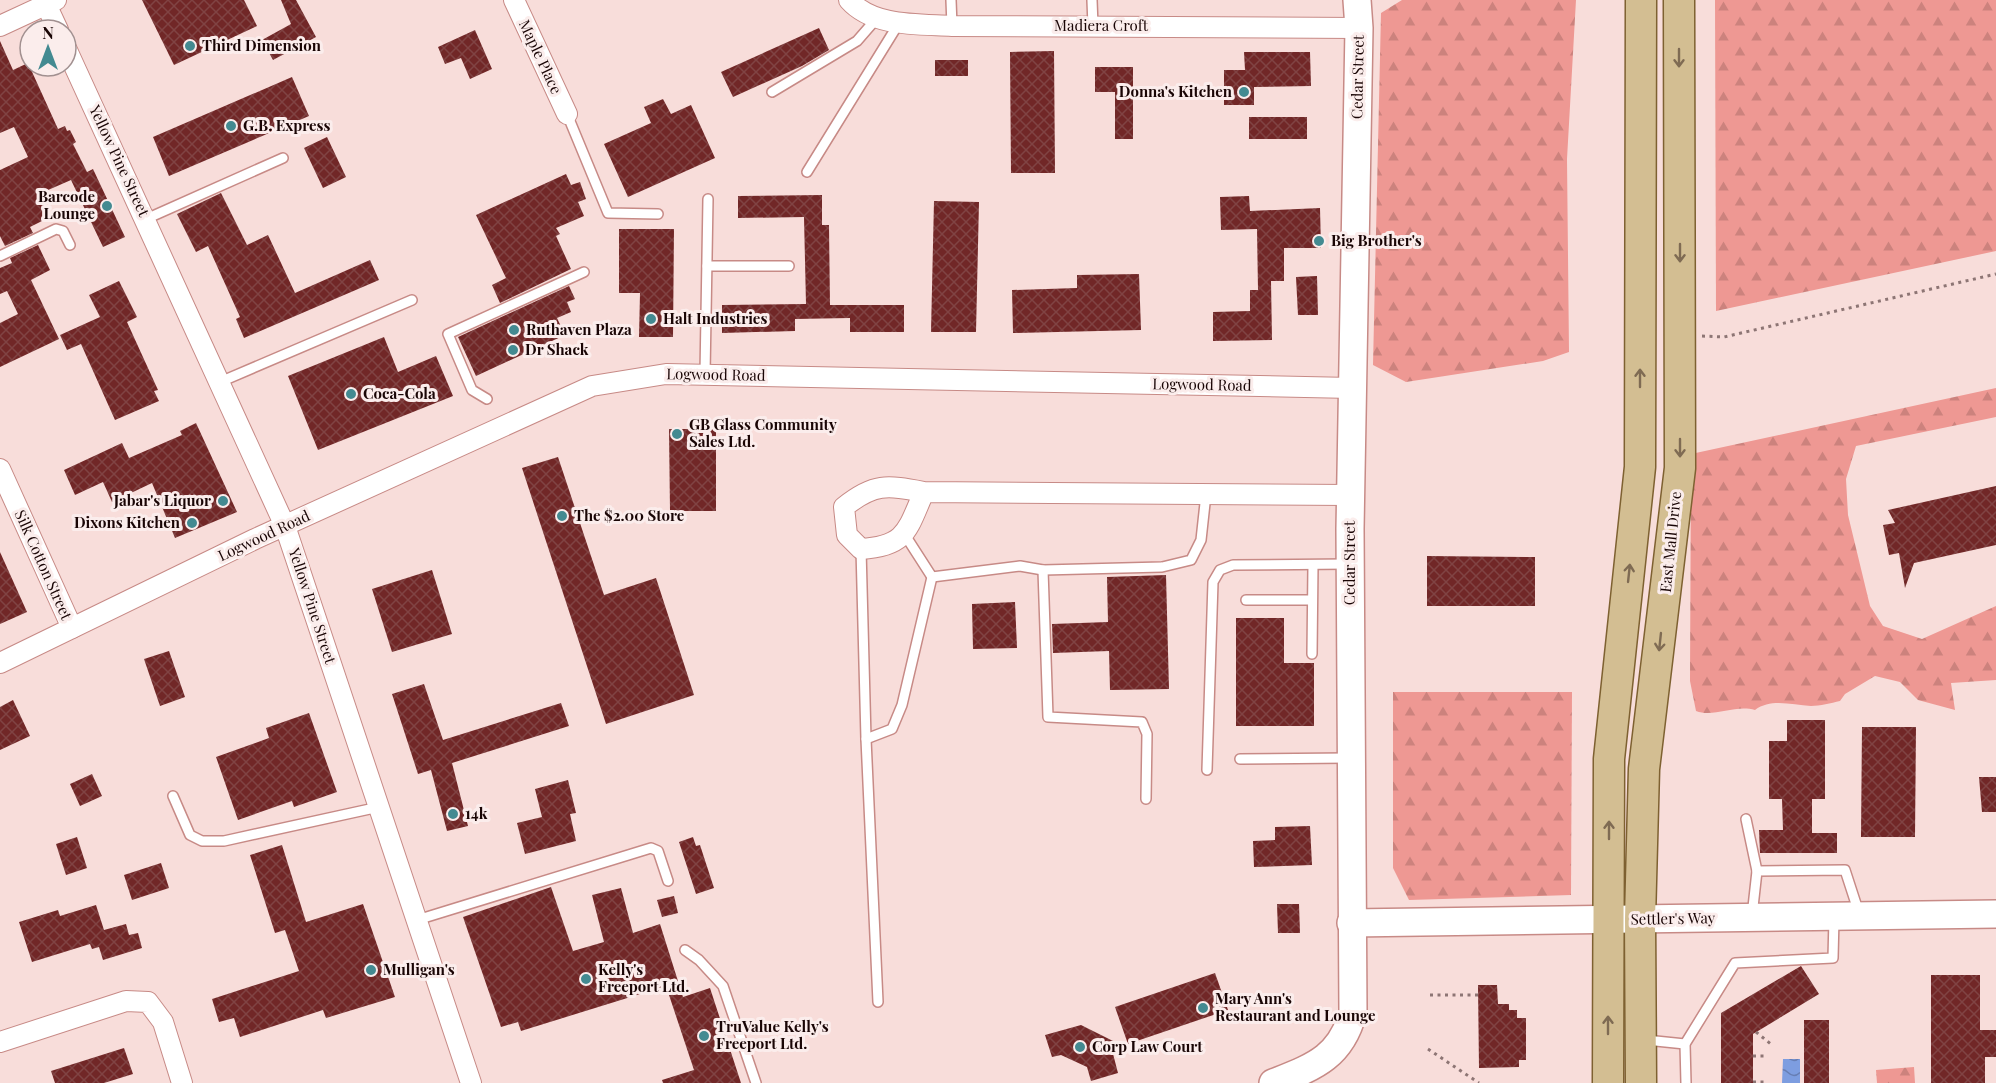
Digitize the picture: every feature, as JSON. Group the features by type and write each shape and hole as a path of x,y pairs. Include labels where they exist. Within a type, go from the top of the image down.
{"main road":[{"name":"Cedar Street","path":"1273,1083 1321,1062 1337,1048 1349,1026 1353,1012 1350,495 1359,28 1357,0"},
{"path":"1608,1083 1610,759 1640,467 1641,0"},
{"name":"East Mall Drive","path":"1641,1083 1640,919 1644,769 1680,468 1679,0"},
{"name":"Settler's Way","path":"1351,923 1996,914"}],"street":[{"name":"Maple Place","path":"514,0 567,114"},
{"name":"Madiera Croft","path":"849,0 860,12 899,23 952,26 1359,28"},
{"path":"0,26 49,2 54,18"},
{"name":"Yellow Pine Street","path":"78,74 285,526 471,1083"},
{"name":"Logwood Road","path":"0,663 285,526 594,385 666,374 705,374 1352,388"},
{"name":"Silk Cotton Street","path":"0,470 72,628"},
{"path":"924,492 905,536 881,547 861,549 847,535 844,507 863,492 891,486 924,492 1350,495"},
{"path":"0,1042 126,1001 148,1002 163,1022 182,1083"}],"lane":[{"path":"951,0 952,26"},
{"path":"1092,0 1093,26"},
{"path":"772,92 857,41 878,17"},
{"path":"807,172 899,23"},
{"path":"1630,40 1640,91"},
{"path":"567,114 608,213 658,214"},
{"path":"146,219 283,158"},
{"path":"705,374 708,199"},
{"path":"0,256 56,229 63,231 70,245"},
{"path":"707,266 789,266"},
{"path":"487,399 472,390 448,334 584,272"},
{"path":"220,382 412,300"},
{"path":"932,577 1020,566 1042,570 1162,567 1191,560 1202,540 1206,494"},
{"path":"866,739 892,729 902,705 932,577 905,536"},
{"path":"861,549 866,739 878,1002"},
{"path":"1207,771 1213,582 1220,570 1233,565 1350,564"},
{"path":"1312,654 1313,565"},
{"path":"1042,570 1048,717 1143,722 1147,734 1146,799"},
{"path":"1246,600 1312,600"},
{"path":"1240,759 1350,758"},
{"path":"173,796 190,836 202,841 224,841 379,807"},
{"path":"1746,819 1757,871 1751,919"},
{"path":"417,921 651,848 658,851 668,881"},
{"path":"1686,1083 1685,1044 1735,963 1833,958 1847,915 1845,870 1757,871"},
{"path":"685,950 699,960 723,986 756,1083"},
{"path":"1641,1040 1685,1044"}],"path":[{"path":"1680,336 1724,337 1996,274"},
{"path":"1430,995 1478,996"},
{"path":"1756,1032 1772,1045"},
{"path":"1428,1048 1479,1083"},
{"path":"1753,1056 1768,1056"},
{"path":"1753,1082 1768,1082"}],"green space":[{"path":"1402,0 1576,0 1567,159 1569,352 1543,361 1406,382 1373,365 1381,13"},
{"path":"1715,0 1996,0 1996,251 1716,311"},
{"path":"1996,388 1996,417 1856,446 1846,479 1848,515 1870,606 1883,626 1922,639 1996,606 1996,680 1951,683 1955,710 1918,700 1900,682 1875,676 1845,694 1840,701 1826,704 1811,706 1775,703 1755,710 1740,709 1710,713 1696,711 1690,681 1691,454"},
{"path":"1393,692 1572,692 1571,895 1409,900 1393,868"},
{"path":"1914,1067 1915,1083 1877,1083 1876,1070"}],"water":[{"path":"1783,1059 1800,1059 1800,1083 1782,1083"}],"building":[{"name":"Third Dimension","path":"142,0 244,0 257,26 174,65"},
{"path":"281,0 296,0 316,37 273,60 262,40 291,24"},
{"path":"819,28 829,50 802,66 733,97 721,72"},
{"path":"475,30 492,69 470,79 461,58 445,64 438,47"},
{"path":"0,41 13,70 18,68 18,78 35,78 58,129 65,126 67,131 70,130 76,142 73,144 87,172 93,169 125,237 103,247 71,180 39,194 50,217 30,227 33,233 5,246 0,236 0,170 28,157 14,127 0,133"},
{"path":"1054,51 1055,173 1011,173 1010,52"},
{"path":"1244,52 1310,52 1311,86 1254,87 1254,105 1224,105 1224,70 1245,70"},
{"path":"935,60 968,60 968,76 935,76"},
{"path":"1095,67 1133,67 1133,139 1115,139 1115,92 1095,92"},
{"name":"G.B. Express","path":"292,77 309,116 169,176 153,137"},
{"path":"663,99 671,114 691,105 715,158 628,197 604,144 651,123 644,107"},
{"path":"1249,117 1307,117 1307,139 1249,139"},
{"path":"327,137 346,177 323,188 304,148"},
{"path":"566,174 571,185 580,182 586,199 578,202 584,216 556,228 560,234 556,236 571,269 500,303 492,285 506,278 476,215"},
{"path":"221,193 247,245 268,235 295,293 370,260 379,280 244,338 236,319 240,317 208,246 196,252 177,214"},
{"path":"822,195 822,225 829,225 830,305 904,305 904,332 850,332 850,318 795,319 795,331 722,333 722,305 806,304 804,217 738,218 738,196"},
{"path":"1249,196 1250,211 1320,208 1321,248 1284,248 1284,281 1271,281 1272,340 1213,341 1213,312 1250,311 1250,290 1258,290 1257,229 1221,230 1220,197"},
{"path":"934,201 979,202 976,332 931,332"},
{"path":"619,229 674,229 673,337 639,337 640,293 619,293"},
{"path":"38,245 50,270 31,280 59,339 0,367 0,323 18,314 7,291 0,294 0,268 12,263 10,258"},
{"path":"1139,274 1141,330 1013,333 1012,290 1077,288 1077,275"},
{"path":"1317,276 1318,315 1298,315 1296,277"},
{"path":"119,281 137,317 127,322 158,390 154,391 159,401 115,420 81,344 67,350 60,335 100,317 89,295"},
{"name":"Ruthaven Plaza","path":"569,286 575,299 567,302 571,312 557,318 565,335 476,376 458,337"},
{"name":"Coca-Cola","path":"384,337 398,372 436,356 453,396 318,450 288,376"},
{"path":"196,423 237,512 175,538 152,483 112,502 103,482 75,495 64,470 122,443 129,458 182,435 180,431"},
{"path":"669,429 716,429 716,511 670,511"},
{"path":"558,457 604,595 656,578 694,695 606,724 522,468"},
{"path":"1996,486 1996,545 1914,563 1905,588 1899,553 1889,555 1883,525 1895,523 1888,510"},
{"path":"0,552 27,612 0,624"},
{"path":"1427,556 1535,557 1535,606 1427,606"},
{"path":"432,570 452,634 392,652 372,589"},
{"path":"1166,575 1169,689 1110,690 1109,651 1053,653 1052,624 1108,622 1107,577"},
{"path":"1015,602 1017,648 973,649 972,604"},
{"path":"1236,618 1284,618 1284,663 1314,663 1314,726 1236,726"},
{"path":"169,651 185,697 160,706 144,659"},
{"path":"424,684 443,740 561,703 569,726 452,763 468,826 447,831 431,770 418,774 392,694"},
{"path":"13,700 30,736 0,750 0,707"},
{"path":"309,713 337,792 294,807 292,801 238,820 216,757 269,738 266,728"},
{"path":"1787,720 1825,720 1825,799 1812,799 1812,833 1837,833 1837,853 1760,853 1759,830 1783,830 1782,799 1769,799 1769,741 1787,741"},
{"path":"1862,727 1916,727 1915,837 1861,837"},
{"path":"92,774 102,796 80,806 70,784"},
{"path":"1979,777 1996,777 1996,812 1982,812"},
{"path":"568,780 576,813 570,814 576,841 525,854 517,823 542,817 535,789"},
{"path":"1310,826 1312,865 1254,867 1253,841 1275,840 1275,827"},
{"path":"77,837 87,868 66,875 56,844"},
{"path":"693,837 696,846 700,845 714,888 696,894 679,842"},
{"path":"282,845 306,922 363,904 395,997 326,1018 323,1010 240,1037 234,1018 219,1022 212,999 299,971 285,930 275,933 250,855"},
{"path":"161,863 169,888 132,900 124,875"},
{"path":"551,887 573,951 604,942 592,895 621,888 633,933 660,924 683,997 710,988 741,1083 663,1083 662,1080 694,1070 666,986 521,1031 518,1022 501,1027 463,917"},
{"path":"674,896 678,913 662,917 657,900"},
{"path":"1277,904 1299,904 1300,933 1278,933"},
{"path":"96,905 104,930 126,924 129,935 138,933 142,948 103,960 99,947 92,949 90,944 32,962 19,922 58,910 60,916"},
{"path":"1801,966 1819,994 1753,1034 1753,1083 1721,1083 1721,1013"},
{"path":"1215,973 1228,1010 1128,1044 1115,1007"},
{"path":"1931,975 1980,975 1980,1030 1996,1030 1996,1057 1985,1057 1985,1083 1931,1083"},
{"path":"1478,985 1497,985 1498,1004 1509,1004 1509,1010 1517,1010 1517,1018 1526,1018 1526,1060 1519,1060 1519,1067 1479,1068"},
{"path":"1804,1020 1829,1020 1829,1083 1804,1083"},
{"name":"Corp Law Court","path":"1081,1025 1123,1046 1112,1050 1118,1073 1091,1081 1087,1067 1061,1055 1052,1057 1045,1035"},
{"path":"124,1048 133,1074 104,1083 55,1083 51,1071"}],"place":[{"name":"Third Dimension","path":"190,46"},
{"name":"Donna's Kitchen","path":"1244,92"},
{"name":"G.B. Express","path":"231,126"},
{"name":"Barcode Lounge","path":"107,206"},
{"name":"Big Brother's","path":"1319,241"},
{"name":"Halt Industries","path":"651,319"},
{"name":"Ruthaven Plaza","path":"514,330"},
{"name":"Dr Shack","path":"513,350"},
{"name":"Coca-Cola","path":"351,394"},
{"name":"GB Glass Community Sales Ltd.","path":"677,434"},
{"name":"Jabar's Liquor","path":"223,501"},
{"name":"The $2.00 Store","path":"562,516"},
{"name":"Dixons Kitchen","path":"192,523"},
{"name":"14k","path":"453,814"},
{"name":"Mulligan's","path":"371,970"},
{"name":"Kelly's Freeport Ltd.","path":"586,979"},
{"name":"Mary Ann's Restaurant and Lounge","path":"1203,1008"},
{"name":"TruValue Kelly's Freeport Ltd.","path":"704,1036"},
{"name":"Corp Law Court","path":"1080,1047"}]}
